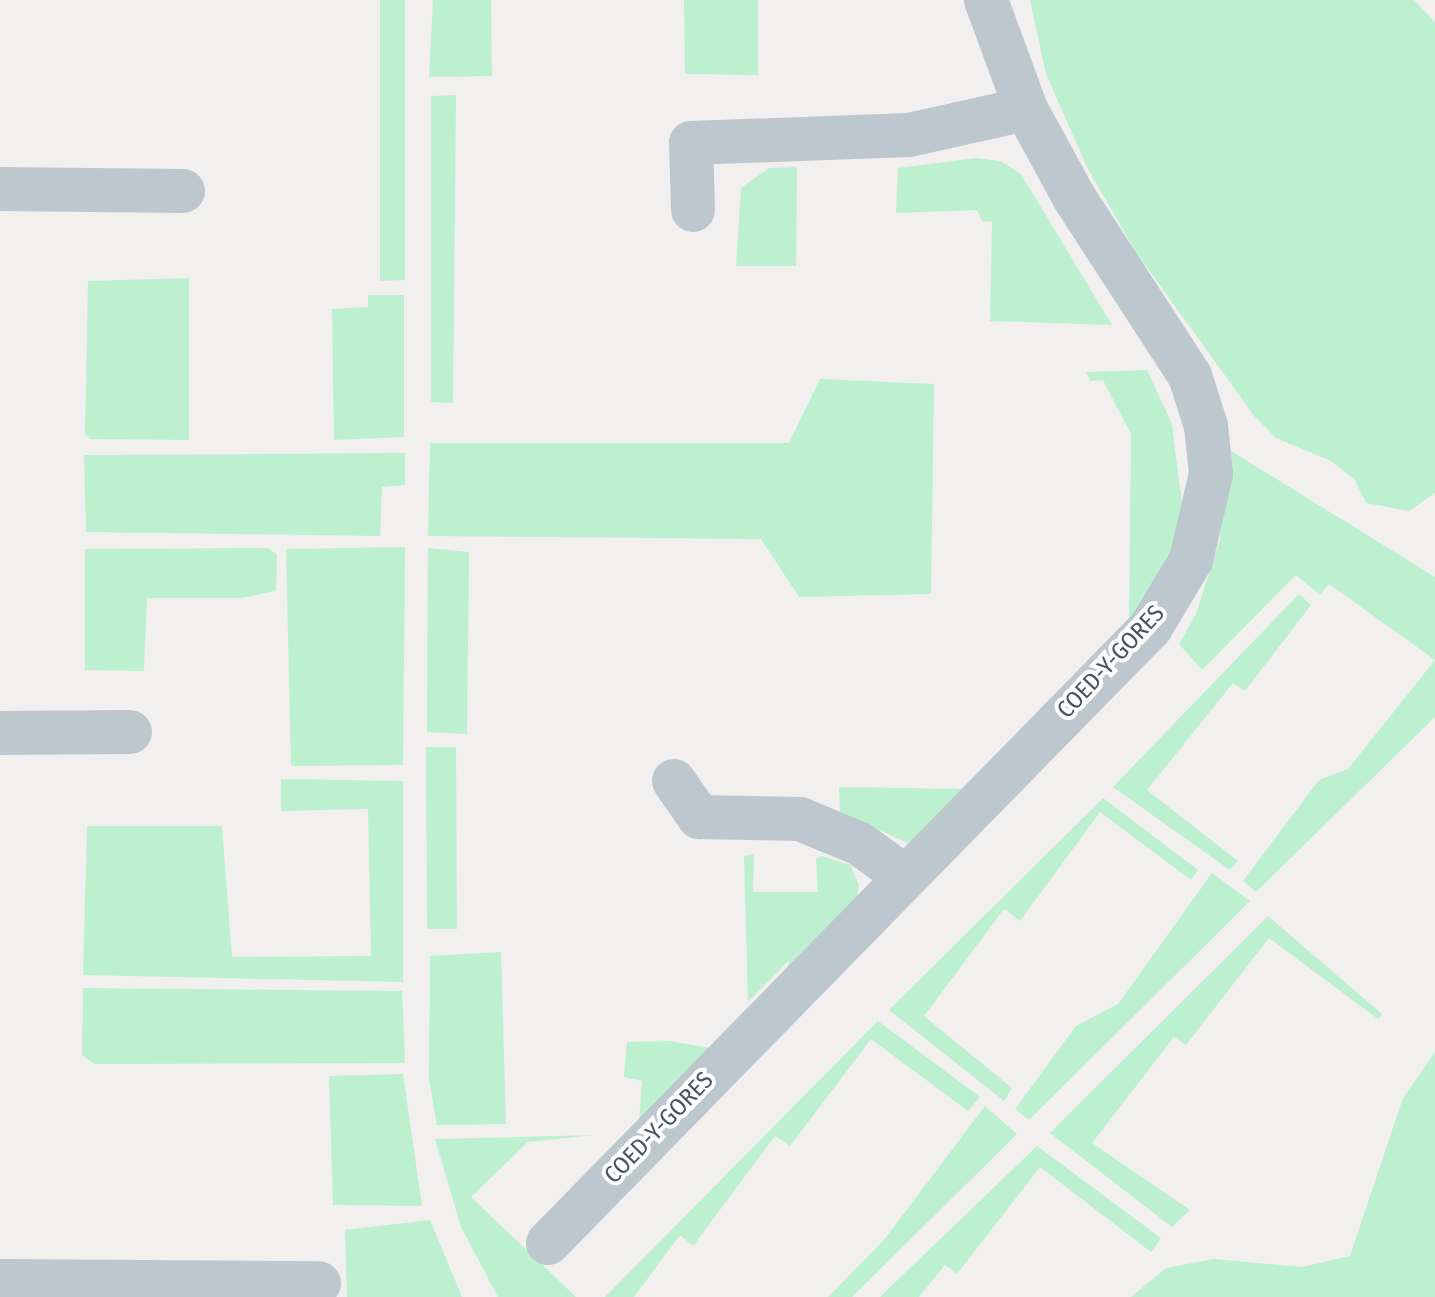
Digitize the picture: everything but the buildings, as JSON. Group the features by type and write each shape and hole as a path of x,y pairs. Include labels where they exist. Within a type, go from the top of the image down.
{"street":[{"name":"COED-Y-GORES","path":"548,1243 1151,627 1191,560 1206,517 1211,474 1206,426 1190,376 1115,270 1026,109 986,0"},
{"path":"693,210 691,143 909,135 1026,109"},
{"path":"0,189 183,191"},
{"path":"0,733 130,732"},
{"path":"674,781 699,817 800,819 860,844 904,876"},
{"path":"0,1281 319,1283"}],"green space":[{"path":"380,0 405,0 405,280 380,281"},
{"path":"433,0 491,0 492,76 429,77"},
{"path":"684,0 758,0 758,75 685,74"},
{"path":"1030,0 1414,0 1435,22 1435,493 1409,511 1366,503 1354,479 1331,461 1276,438 1255,417 1136,252 1088,169 1046,74"},
{"path":"456,95 453,403 431,402 431,96"},
{"path":"977,158 1000,161 1021,174 1112,325 990,321 992,222 982,221 977,210 896,213 898,168"},
{"path":"797,167 796,266 736,266 741,188 769,168"},
{"path":"189,278 189,440 90,439 85,434 88,281"},
{"path":"368,295 404,295 404,437 334,440 332,309 368,307"},
{"path":"1147,370 1172,424 1182,504 1176,541 1129,624 1131,434 1103,380 1091,381 1086,372"},
{"path":"820,379 934,384 931,594 799,597 761,539 428,536 430,443 789,443"},
{"path":"1228,449 1435,577 1435,660 1329,584 1320,595 1296,575 1202,670 1179,644 1196,614 1220,539"},
{"path":"405,453 405,485 382,487 380,536 86,532 84,455"},
{"path":"405,547 403,765 291,766 286,549"},
{"path":"268,548 277,555 276,591 242,598 147,598 144,671 85,670 85,549"},
{"path":"428,548 469,552 467,734 427,732"},
{"path":"1299,594 1311,605 1245,691 1233,683 1147,790 1238,861 1230,870 1113,787"},
{"path":"1435,660 1435,717 1256,892 1243,881 1319,780 1348,769"},
{"path":"426,747 456,747 457,929 427,929"},
{"path":"281,779 403,781 403,982 83,975 87,826 222,826 232,957 371,956 368,809 281,811"},
{"path":"839,787 967,789 910,844 840,812"},
{"path":"1103,798 1198,870 1191,880 1100,812 1020,921 1004,909 924,1016 1012,1088 1004,1101 889,1010"},
{"path":"754,854 753,892 818,892 816,859 822,856 850,865 859,885 856,901 784,976 790,959 748,1002 744,856"},
{"path":"1212,873 1250,901 1029,1120 1015,1109 1076,1026 1118,1004"},
{"path":"1268,916 1382,1014 1378,1019 1269,938 1186,1045 1174,1037 1092,1143 1190,1210 1172,1227 1050,1133"},
{"path":"501,952 506,1124 437,1125 429,1080 430,956"},
{"path":"83,988 402,991 405,1063 94,1064 82,1055"},
{"path":"878,1021 980,1097 968,1111 871,1039 790,1146 775,1136 693,1246 680,1235 634,1297 605,1297"},
{"path":"669,1041 710,1048 639,1122 642,1081 624,1077 627,1042"},
{"path":"1435,1052 1435,1297 1131,1297 1166,1268 1214,1259 1302,1267 1350,1256 1403,1098"},
{"path":"403,1074 422,1206 333,1205 329,1076"},
{"path":"985,1106 1017,1134 852,1297 828,1297 884,1240"},
{"path":"595,1135 528,1142 471,1197 576,1297 498,1297 461,1227 435,1139"},
{"path":"1037,1146 1161,1238 1151,1252 1040,1167 957,1274 945,1265 919,1297 880,1297"},
{"path":"430,1220 462,1297 347,1297 345,1230"}]}
